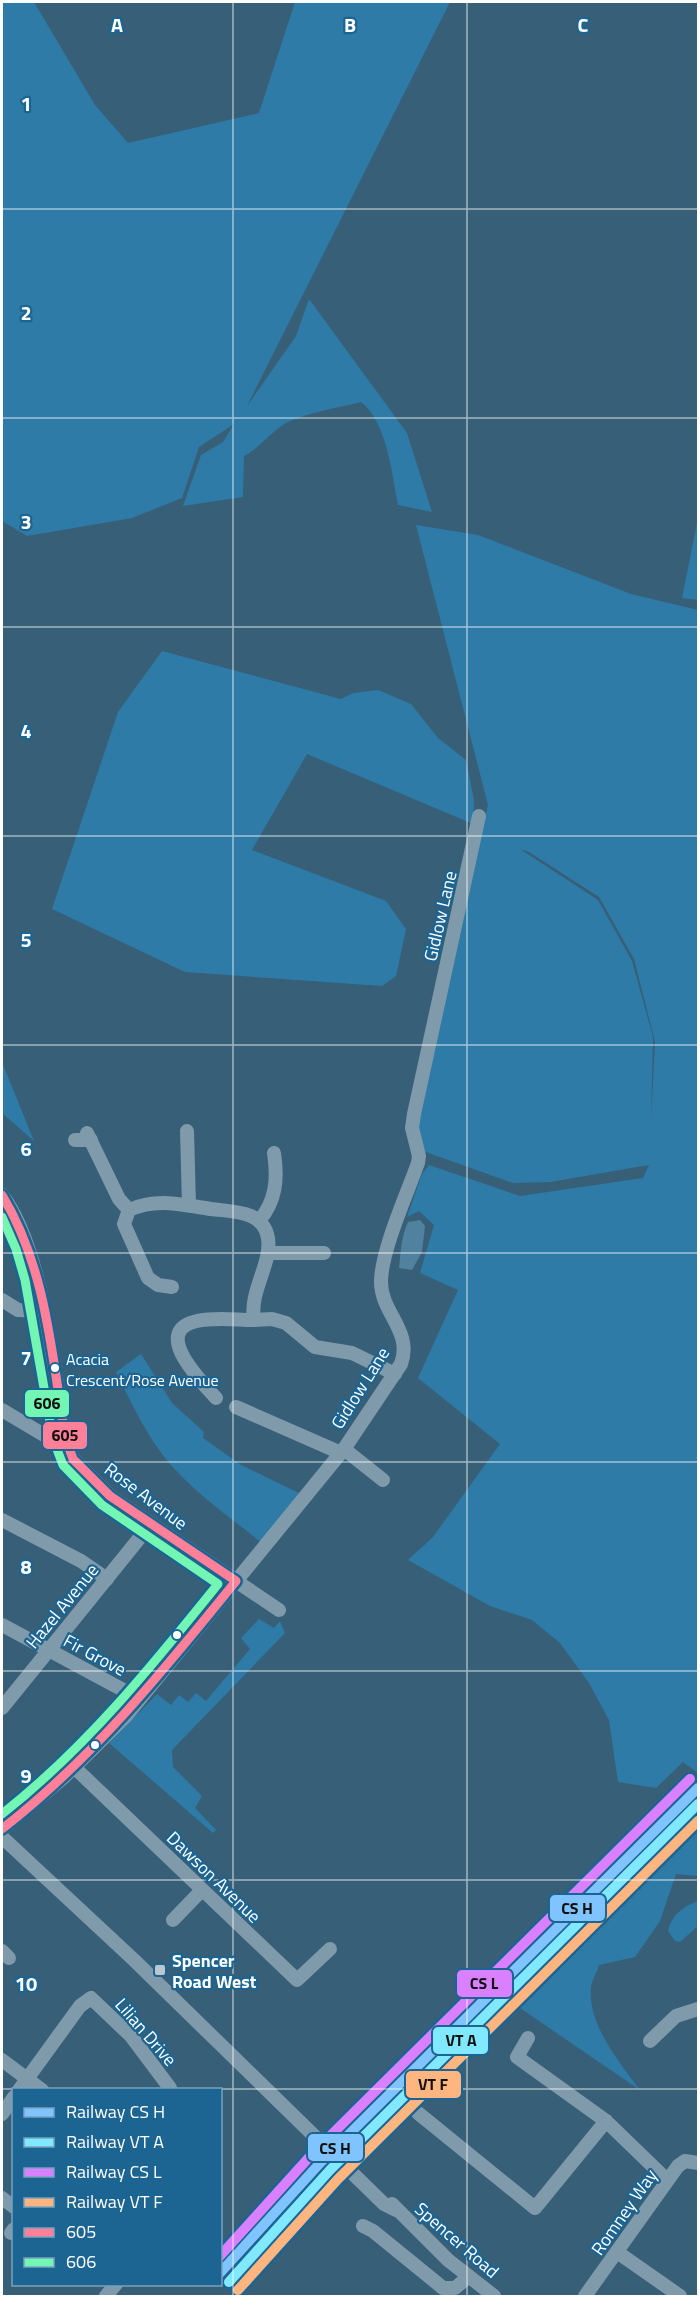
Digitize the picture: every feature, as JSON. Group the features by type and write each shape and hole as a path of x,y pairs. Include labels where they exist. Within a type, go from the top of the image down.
{"street":[{"name":"Gidlow Lane","path":"2,1829 75,1768 140,1699 343,1451 395,1374 404,1355 405,1345 383,1296 381,1274 418,1163 419,1156 412,1128 414,1114 479,816"},
{"path":"187,1131 189,1204"},
{"path":"84,1138 119,1199 129,1210"},
{"path":"259,1221 272,1204 276,1171 274,1153"},
{"name":"Rose Avenue","path":"2,1195 13,1213 28,1248 65,1437 73,1459 110,1496 279,1610"},
{"path":"172,1287 158,1285 148,1278 124,1224 129,1210 149,1202 189,1204 246,1213 259,1221 268,1236 268,1253 258,1281 254,1320"},
{"path":"268,1253 324,1253"},
{"path":"2,1300 18,1310 42,1311"},
{"path":"216,1398 182,1357 177,1344 187,1324 199,1321 272,1319 286,1323 315,1347 352,1353 395,1374"},
{"path":"236,1407 343,1451 382,1481"},
{"path":"2,1410 44,1435 65,1437"},
{"path":"2,1520 81,1561 107,1579"},
{"name":"Hazel Avenue","path":"2,1708 150,1525"},
{"name":"Fir Grove","path":"2,1625 140,1699"},
{"name":"Dawson Avenue","path":"75,1768 297,1980 330,1949"},
{"name":"Spencer Road","path":"2,1837 316,2134 384,2204 396,2210 468,2277 494,2296"},
{"path":"173,1920 202,1890"},
{"name":"Lilian Drive","path":"23,2084 80,2006 87,1998 91,1998 131,2036 170,2088"},
{"path":"654,2034 676,2016 699,2009"},
{"path":"528,2038 512,2062 606,2121 667,2181"},
{"path":"2,2060 23,2084"},
{"path":"2,2114 12,2100"},
{"path":"418,2113 535,2208 606,2121"},
{"name":"Romney Way","path":"585,2296 667,2181 685,2161 699,2163"},
{"path":"363,2226 373,2231 443,2288 454,2288 468,2277"},
{"path":"617,2252 680,2296"}],"shaded area":[{"path":"2,2 34,2 95,105 128,143 259,113 295,2 450,2 247,406 296,336 309,299 407,433 432,512 398,505 383,435 370,411 361,402 305,416 288,422 276,430 244,456 243,497 183,506 201,455 223,442 234,424 199,447 182,498 132,518 27,536 2,521"},
{"path":"698,518 698,600 682,598"},
{"path":"416,525 478,535 631,594 698,610 698,1773 683,1762 656,1788 618,1782 609,1720 589,1683 560,1643 532,1620 490,1606 408,1560 433,1537 500,1444 418,1378 458,1290 420,1273 434,1225 419,1211 407,1217 422,1174 429,1165 520,1196 643,1178 649,1165 550,1182 513,1183 423,1151 417,1140 418,1120 488,805","holes":["520,849 529,852 599,897 634,959 655,1042 651,1121 653,1037 632,961 598,900"]},
{"path":"162,651 341,699 353,693 378,690 411,704 438,738 466,760 474,800 473,824 307,754 252,850 386,901 406,929 396,976 382,986 185,972 52,909 118,712"},
{"path":"2,1062 34,1141 2,1113"},
{"path":"420,1220 425,1226 422,1252 412,1270 399,1268 408,1222"},
{"path":"141,1354 172,1403 204,1432 203,1438 241,1465 301,1494 262,1543 191,1485 170,1464 154,1443 116,1372"},
{"path":"259,1619 274,1628 280,1621 285,1633 172,1750 173,1767 202,1796 195,1808 216,1830 213,1833 109,1743 157,1694 171,1705 179,1695 188,1702 196,1693 206,1701 250,1649 241,1638"},
{"path":"698,1819 698,1876 676,1874 660,1921 635,1957 599,1965 591,1987 591,2001 599,2029 640,2090 517,2006"},
{"path":"698,1901 698,1926 680,1942 675,1941 668,1931 672,1920 683,1909"}],"transit line":[{"name":"605","path":"2,1195 17,1223 38,1282 51,1343 65,1437 73,1459 110,1496 236,1581 154,1680 97,1743 35,1802 2,1829"},
{"name":"606","path":"2,1217 16,1249 25,1280 53,1439 63,1465 102,1505 218,1584 143,1675 90,1734 33,1789 2,1814"},
{"path":"222,2254 313,2153 690,1779"},
{"path":"222,2271 321,2162 698,1788"},
{"path":"229,2282 330,2170 698,1804"},
{"path":"238,2290 338,2179 698,1821"}],"place":[{"name":"Acacia Crescent/Rose Avenue","path":"55,1368"},
{"name":"Spencer Road West","path":"160,1970"}]}
